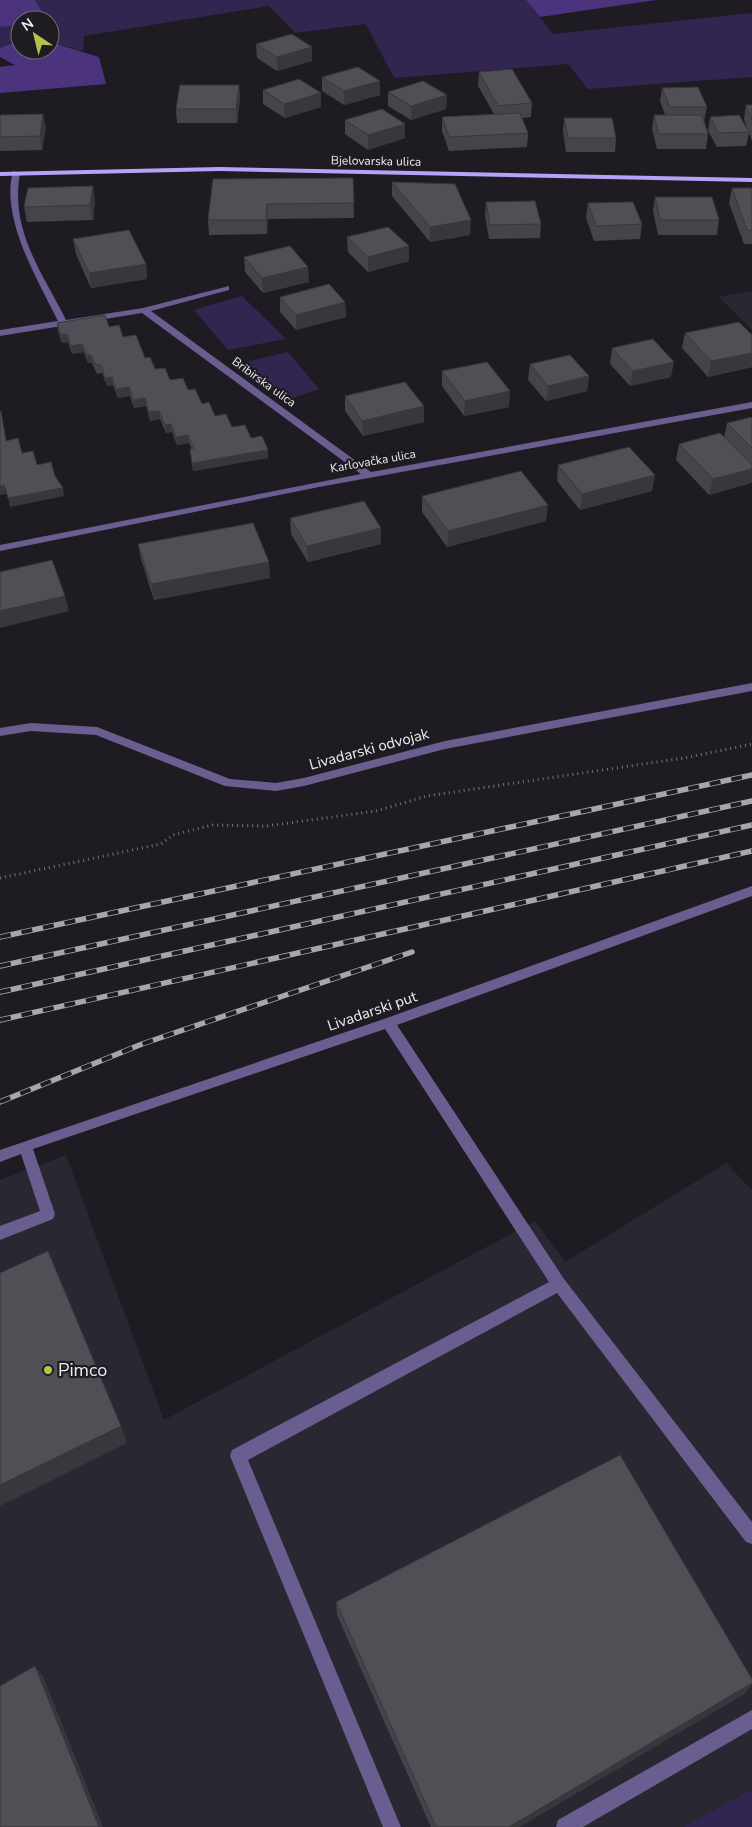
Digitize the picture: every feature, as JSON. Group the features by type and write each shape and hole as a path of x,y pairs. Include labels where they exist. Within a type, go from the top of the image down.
{"main road":[{"name":"Bjelovarska ulica","path":"0,174 219,169 752,180"}],"street":[{"path":"16,173 12,188 22,239 63,322"},
{"path":"0,333 144,310 226,288"},
{"name":"Bribirska ulica","path":"144,310 370,475"},
{"name":"Karlovačka ulica","path":"0,548 370,475 752,405"},
{"name":"Livadarski odvojak","path":"0,732 31,727 97,731 229,783 276,787 304,782 445,745 752,687"},
{"name":"Livadarski put","path":"0,1156 388,1023 752,891"},
{"path":"388,1023 559,1284 752,1536"},
{"path":"0,1233 48,1214 25,1146"},
{"path":"392,1827 238,1456 559,1284"},
{"path":"565,1827 752,1719"}],"path":[{"path":"0,878 161,844 173,835 212,825 267,826 376,811 427,796 684,758 752,744"}],"shaded area":[{"path":"0,0 35,0 41,10 10,10 10,26 0,27"},
{"path":"35,0 526,0 553,34 752,13 752,77 588,89 568,64 394,78 366,24 295,33 269,6 84,36 83,51 60,45 60,10 42,10"},
{"path":"526,0 656,0 540,17"},
{"path":"10,26 10,44 0,48 0,27"},
{"path":"10,44 10,60 60,60 60,45 99,57 106,84 0,93 0,67 15,65 0,57 0,48"},
{"path":"752,291 752,330 719,297"},
{"path":"242,296 286,339 228,350 194,310"},
{"path":"288,352 319,389 287,400 246,362"},
{"path":"66,1155 164,1420 535,1221 565,1262 726,1163 752,1190 752,1789 683,1827 0,1827 0,1180"},
{"path":"752,1789 752,1827 683,1827"}],"building":[{"path":"292,34 312,47 277,57 256,44"},
{"path":"358,67 380,81 344,91 322,77"},
{"path":"512,69 532,103 498,106 479,72"},
{"path":"299,79 321,93 284,104 263,90"},
{"path":"423,81 447,95 411,106 388,92"},
{"path":"180,85 239,85 236,109 176,109"},
{"path":"698,87 707,107 670,107 662,88"},
{"path":"746,105 752,105 752,120"},
{"path":"382,109 405,124 368,135 345,120"},
{"path":"520,113 528,133 449,137 442,117"},
{"path":"43,114 40,136 0,137 0,115"},
{"path":"654,115 702,115 708,134 659,134"},
{"path":"739,115 749,132 719,133 710,117"},
{"path":"564,118 612,118 616,138 568,138"},
{"path":"353,178 354,203 267,204 266,220 208,220 213,179"},
{"path":"392,182 455,184 471,220 430,227"},
{"path":"93,186 90,205 24,207 28,188"},
{"path":"732,188 752,188 752,230 747,230"},
{"path":"655,197 712,197 719,220 660,220"},
{"path":"535,201 541,224 490,225 486,202"},
{"path":"633,202 642,224 596,226 588,203"},
{"path":"388,227 409,246 368,257 347,237"},
{"path":"129,230 146,264 89,273 73,239"},
{"path":"290,246 308,267 262,278 244,257"},
{"path":"329,284 345,302 296,315 280,297"},
{"path":"105,315 109,327 119,325 123,337 136,335 145,358 150,357 155,369 165,368 170,380 183,378 188,390 195,389 202,404 209,402 215,416 226,414 232,427 245,425 251,438 262,436 268,450 192,463 190,449 194,448 188,435 176,437 171,424 165,425 159,411 149,412 145,398 133,400 129,387 116,389 112,377 105,378 101,365 96,365 91,355 87,355 82,344 71,346 67,334 61,335 57,323"},
{"path":"739,322 752,335 752,353 711,361 685,333"},
{"path":"653,339 674,362 633,371 612,348"},
{"path":"570,355 589,376 548,386 530,364"},
{"path":"487,362 510,391 465,401 442,371"},
{"path":"405,382 424,406 362,421 345,396"},
{"path":"0,411 6,441 18,438 22,453 33,451 37,465 51,462 55,476 63,488 8,498 4,485 0,486"},
{"path":"752,417 752,448 727,423"},
{"path":"720,433 752,465 752,469 713,479 679,444"},
{"path":"629,447 655,475 582,494 558,465"},
{"path":"521,471 548,505 448,531 422,496"},
{"path":"364,501 381,528 307,546 290,518"},
{"path":"253,523 269,562 151,584 138,544"},
{"path":"52,560 65,596 0,611 0,572"},
{"name":"Pimco","path":"48,1251 121,1426 0,1485 0,1273"},
{"path":"620,1455 752,1679 752,1683 509,1827 436,1827 336,1602"},
{"path":"35,1666 99,1827 0,1827 0,1686"}],"railway":[{"path":"0,937 752,775"},
{"path":"0,966 752,801"},
{"path":"0,992 752,825"},
{"path":"0,1020 752,851"},
{"path":"0,1102 142,1044 412,952"}],"place":[{"name":"Pimco","path":"48,1370"}]}
